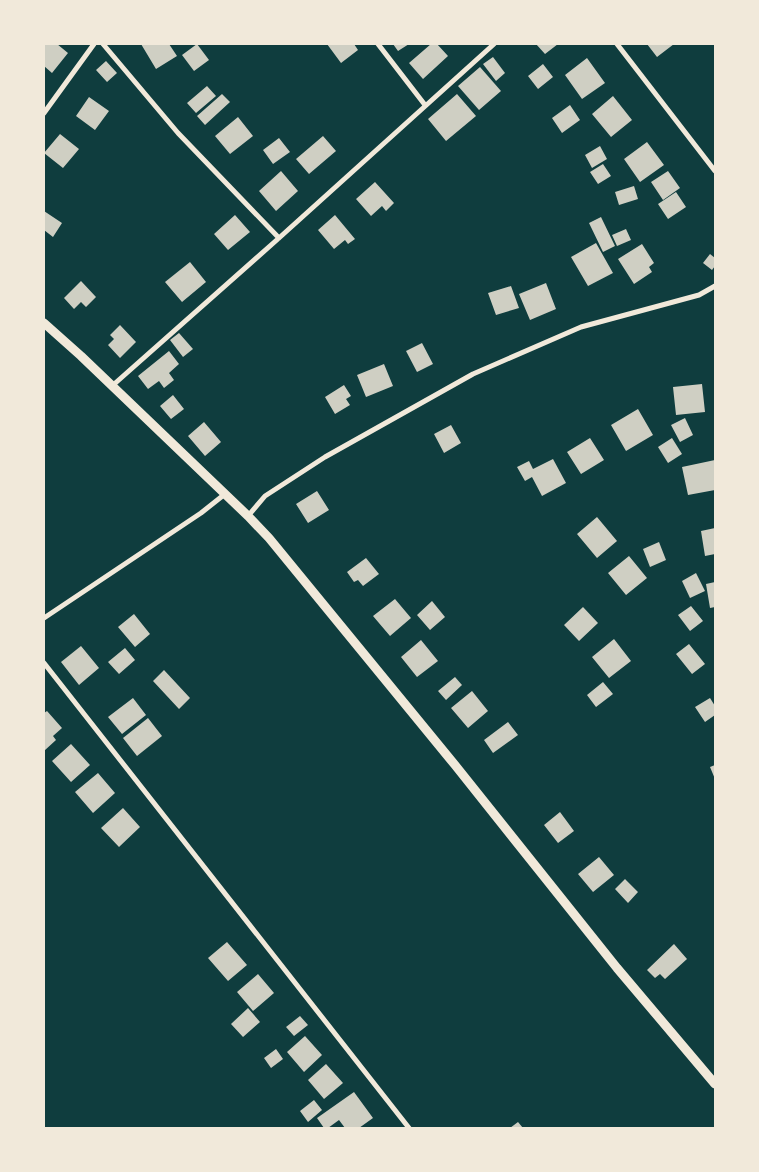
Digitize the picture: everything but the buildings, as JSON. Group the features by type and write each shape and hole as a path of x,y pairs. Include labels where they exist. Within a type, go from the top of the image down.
{"street":[{"path":"44,113 94,44"},
{"path":"103,44 178,133 279,238"},
{"path":"378,44 425,105"},
{"path":"112,386 494,44"},
{"path":"617,44 715,171"},
{"path":"248,516 265,496 325,457 473,374 582,327 699,295 715,286"},
{"path":"44,323 81,356 269,538 443,750 617,968 715,1084"},
{"path":"44,618 201,513 225,494"},
{"path":"44,663 409,1128"}]}
